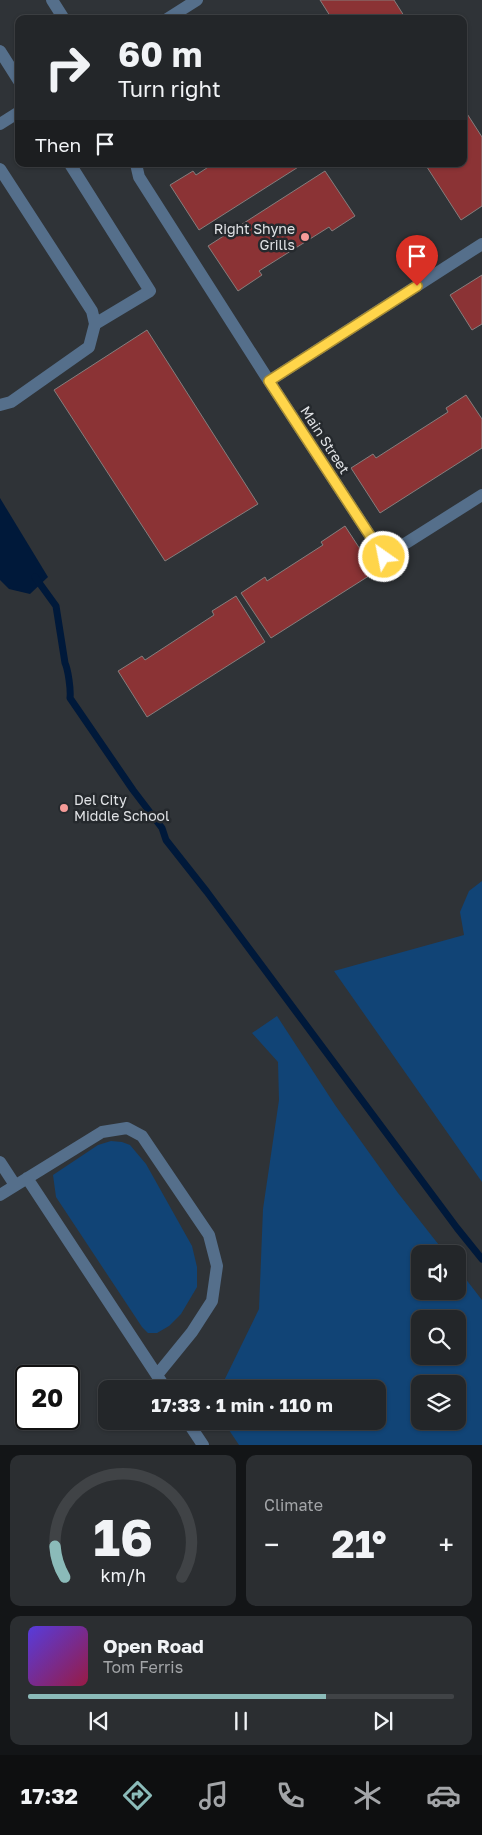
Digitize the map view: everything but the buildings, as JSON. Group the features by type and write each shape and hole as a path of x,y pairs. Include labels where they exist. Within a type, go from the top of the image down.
{"street":[{"path":"173,15 197,0"},
{"path":"54,1 62,15"},
{"path":"0,51 15,75"},
{"path":"0,124 15,115"},
{"path":"72,167 150,291 95,324"},
{"name":"Main Street","path":"137,167 139,177 384,557 482,495"},
{"path":"0,169 92,311 95,324 89,347 11,402 0,405"},
{"path":"269,381 482,244"},
{"path":"0,1195 102,1132 127,1128 142,1136 209,1235 217,1266 212,1301 192,1332 156,1375"},
{"path":"0,1162 15,1185"},
{"path":"26,1178 160,1380"},
{"path":"193,1430 203,1445"}],"shaded area":[{"path":"0,498 48,577 30,594 9,589 0,580"},
{"path":"482,881 482,1182 334,971 464,935 460,912 469,891"},
{"path":"277,1016 335,1105 398,1193 439,1245 411,1245 411,1300 466,1300 466,1279 482,1300 482,1445 239,1445 229,1430 386,1430 386,1380 224,1380 259,1309 263,1209 279,1100 278,1062 252,1033"},
{"path":"111,1141 130,1145 146,1164 192,1246 197,1267 197,1287 181,1314 169,1326 157,1333 148,1333 142,1327 56,1197 53,1175 98,1145"}],"waterway":[{"path":"35,577 56,606 69,680 70,698 133,790 162,828 166,840 482,1259"}],"place":[{"name":"Right Shyne Grills","path":"305,237"},
{"name":"Del City Middle School","path":"64,808"}],"route":[{"path":"384,557 269,381 417,286"}]}
